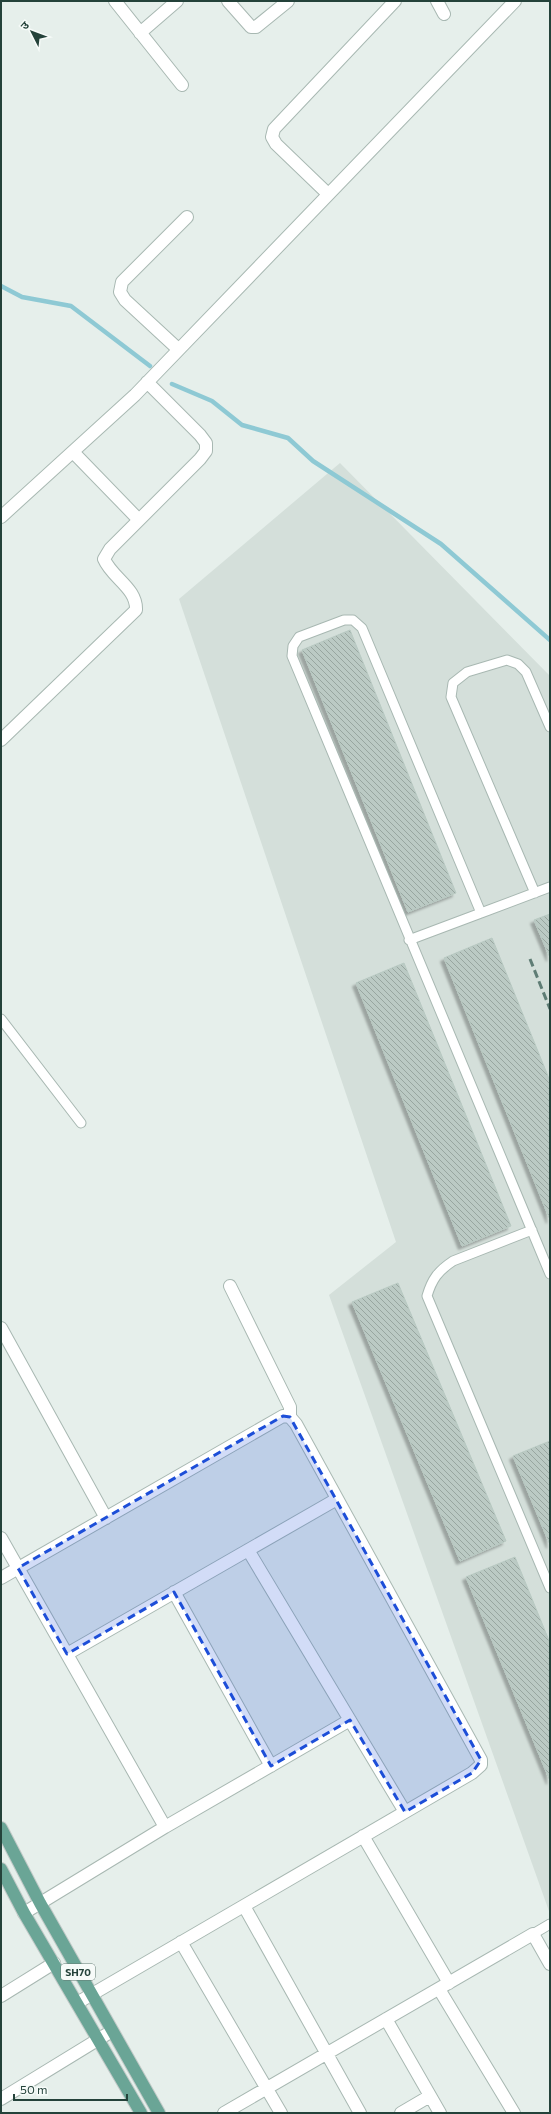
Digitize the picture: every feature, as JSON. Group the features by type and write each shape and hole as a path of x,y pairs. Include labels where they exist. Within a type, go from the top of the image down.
{"main road":[{"name":"SH70","path":"1,1828 40,1903 158,2113"},
{"name":"SH70","path":"1,1869 24,1913 98,2038 140,2113"}],"street":[{"path":"115,1 182,85"},
{"path":"140,33 177,1"},
{"path":"228,1 251,27 256,27 288,1"},
{"path":"328,194 276,144 272,137 274,129 395,1"},
{"path":"437,1 444,14"},
{"path":"1,517 147,382 515,1"},
{"path":"178,349 125,300 120,292 122,282 187,216"},
{"path":"1,740 136,610 136,602 132,594 108,567 104,559 110,549 200,459 206,451 206,443 147,382"},
{"path":"73,452 139,520"},
{"path":"77,2003 472,1773 481,1765 481,1760 296,1424 290,1417 290,1407 230,1286"},
{"path":"1,1328 106,1518"},
{"path":"1,1578 283,1416 290,1417"},
{"path":"66,1654 337,1499"},
{"path":"1,1538 165,1827"},
{"path":"248,1550 405,1812"},
{"path":"174,1592 270,1766"},
{"path":"24,1913 165,1827 350,1720"},
{"path":"363,1836 514,2113"},
{"path":"244,1906 328,2053 360,2113"},
{"path":"224,2113 533,1934 550,1964"},
{"path":"181,1942 281,2113"},
{"path":"1,1996 54,1963"},
{"path":"386,2019 440,2113"},
{"path":"1,2099 98,2038 112,2031"},
{"path":"401,2113 430,2096"}],"lane":[{"path":"481,913 362,628 353,620 344,620 299,637 293,646 292,656 409,940 550,1274"},
{"path":"535,893 451,697 453,683 467,672 507,660 518,664 526,672 550,727"},
{"path":"409,940 550,887"},
{"path":"1,1019 81,1123"},
{"path":"532,1230 452,1261 442,1268 433,1278 427,1296 550,1588"},
{"path":"533,1934 550,1924"}],"highlighted area":[{"path":"283,1416 290,1417 481,1760 472,1773 405,1812 350,1720 271,1766 174,1592 67,1654 18,1568"}],"shaded area":[{"path":"340,463 550,676 550,1914 329,1295 396,1242 179,599"}],"building":[{"path":"350,630 456,893 408,912 302,650"},
{"path":"550,914 550,958 534,920"},
{"path":"492,938 550,1081 550,1220 444,958"},
{"path":"404,963 511,1226 462,1246 356,983"},
{"path":"398,1283 506,1541 460,1561 352,1302"},
{"path":"550,1441 550,1545 513,1456"},
{"path":"515,1557 550,1643 550,1781 466,1577"}],"waterway":[{"path":"1,286 22,297 71,306 150,366"},
{"path":"172,384 212,401 242,425 288,438 313,461 441,544 550,640"}],"railway":[{"path":"530,959 550,1009"}]}
